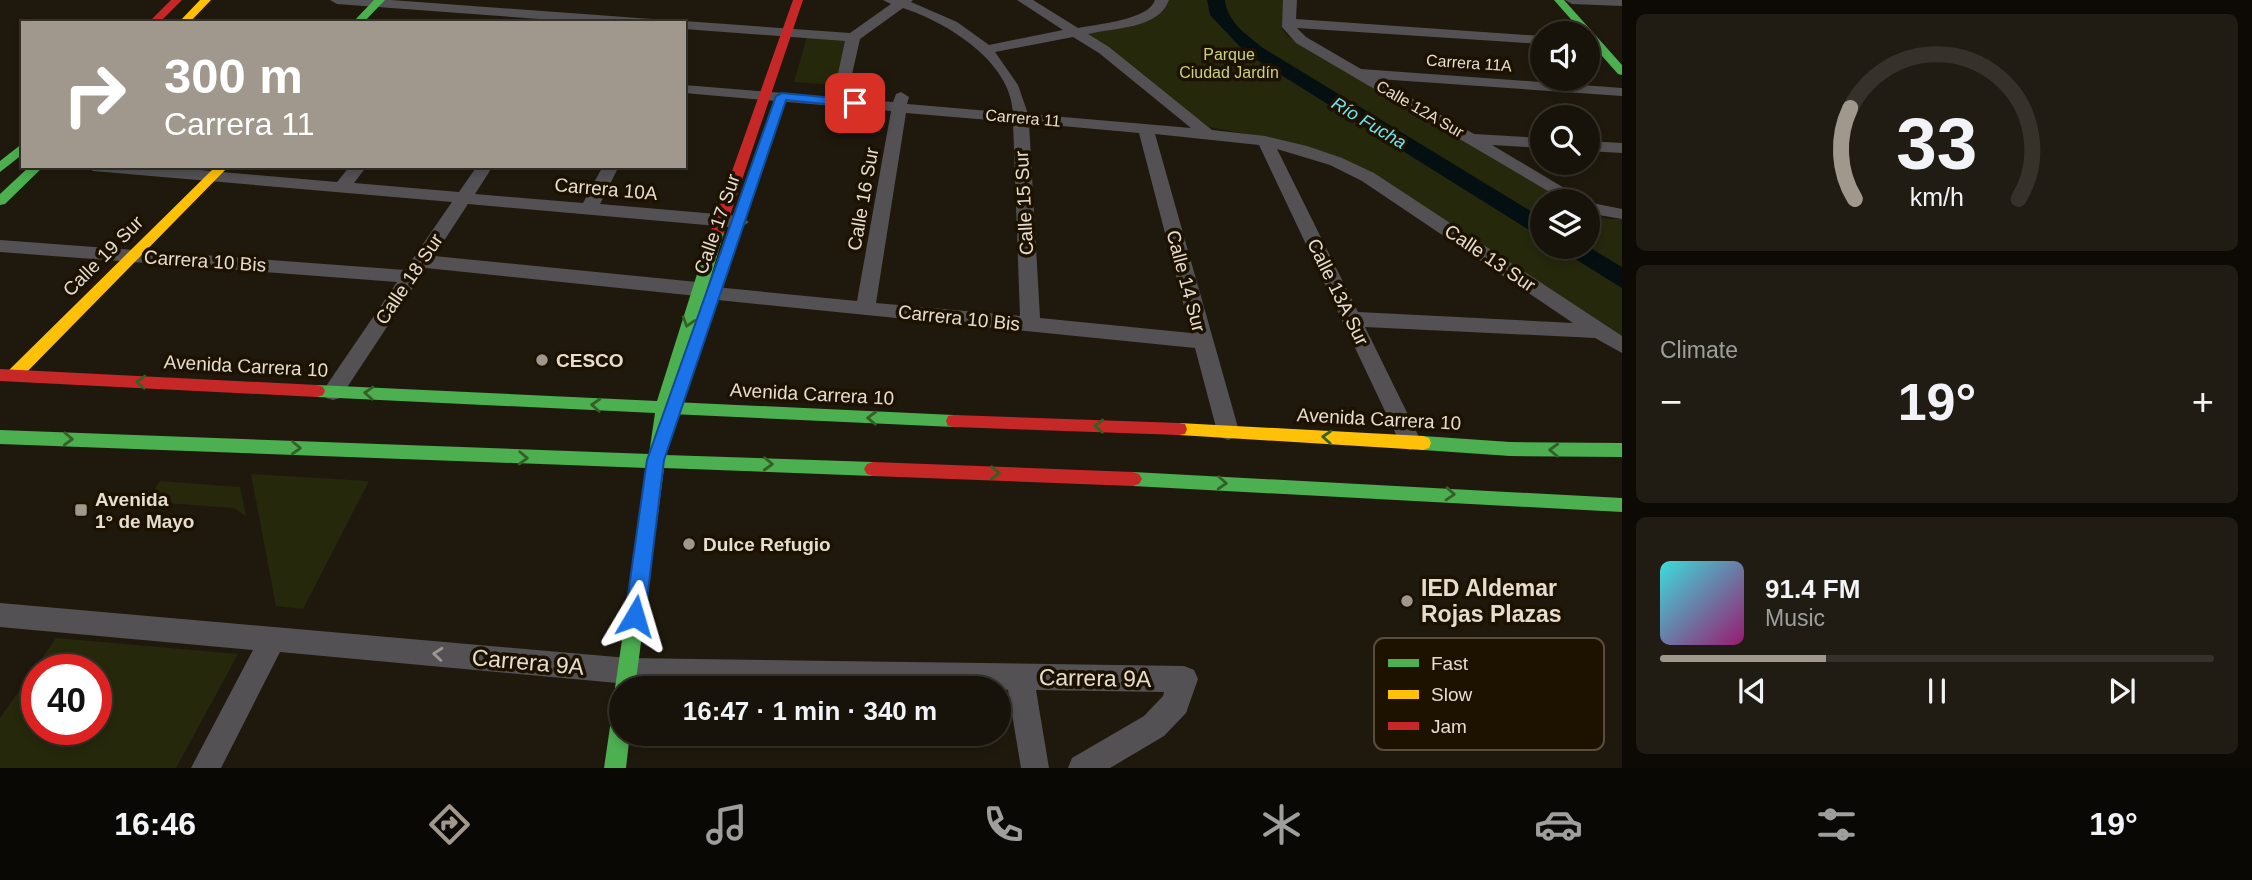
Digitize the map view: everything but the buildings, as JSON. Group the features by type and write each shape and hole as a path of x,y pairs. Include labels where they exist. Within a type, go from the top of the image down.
{"main road":[{"path":"155,21 177,0"},
{"path":"185,21 206,0"},
{"name":"Calle 17 Sur","path":"794,33 798,0"},
{"name":"Calle 17 Sur","path":"626,676 656,460 669,409 735,222 794,33 812,0"},
{"path":"1559,0 1575,21"},
{"path":"1581,0 1598,18"},
{"path":"360,21 387,2"},
{"path":"376,21 387,2"},
{"path":"1600,51 1622,72"},
{"name":"Calle 17 Sur","path":"775,91 775,117"},
{"path":"0,169 21,149"},
{"path":"0,201 36,168"},
{"name":"Calle 19 Sur","path":"7,375 218,171"},
{"name":"Avenida Carrera 10","path":"7,375 669,409 1228,431 1535,450 1622,450"},
{"path":"0,436 1328,487 1622,505"},
{"path":"615,768 618,746"}],"street":[{"path":"337,0 605,21"},
{"path":"582,20 596,0"},
{"path":"1024,0 1077,32 1196,122 1209,135"},
{"path":"1290,0 1289,23 1530,39"},
{"path":"1572,0 1622,2"},
{"path":"841,92 853,37 899,1"},
{"name":"Calle 15 Sur","path":"899,1 950,24 987,50 1006,73 1020,112 1030,325"},
{"path":"987,50 1145,18 1161,5"},
{"name":"Calle 12A Sur","path":"1289,23 1290,31 1301,40 1556,189"},
{"path":"686,25 853,37"},
{"name":"Carrera 11A","path":"1356,72 1622,92"},
{"name":"Carrera 11","path":"686,79 775,91 900,102 1196,122"},
{"name":"Carrera 11","path":"686,89 841,92 900,102"},
{"name":"Calle 16 Sur","path":"865,309 900,102"},
{"name":"Carrera 11","path":"1020,112 1146,130 1266,142 1357,170"},
{"name":"Calle 14 Sur","path":"1146,130 1228,431"},
{"path":"1469,138 1530,142"},
{"name":"Calle 13A Sur","path":"1266,142 1410,441"},
{"path":"1600,147 1622,148"},
{"name":"Carrera 10A","path":"143,168 218,171 341,188 735,222"},
{"path":"341,188 357,168"},
{"name":"Calle 18 Sur","path":"333,392 484,168"},
{"path":"589,209 610,168"},
{"name":"Calle 13 Sur","path":"1357,170 1622,346"},
{"path":"1600,210 1622,214"},
{"name":"Carrera 10 Bis","path":"0,246 410,277"},
{"name":"Carrera 10 Bis","path":"421,261 711,289 865,309 1203,341"},
{"path":"1352,319 1599,331"},
{"name":"Carrera 9A","path":"0,615 273,640 609,677"},
{"path":"205,768 273,640"},
{"name":"Carrera 9A","path":"1011,677 1182,679 1176,703 1154,726 1082,768"},
{"path":"1020,677 1034,768"}],"green space":[{"name":"Parque Ciudad Jardín","path":"1166,0 1284,0 1282,29 1287,36 1548,189 1530,189 1530,259 1600,259 1600,217 1622,219 1622,343 1361,170 1253,135 1209,127 1086,34 1132,26 1153,17 1161,10"},
{"path":"807,37 847,39 837,85 794,82"},
{"path":"251,474 369,481 303,609 276,606"},
{"path":"160,481 240,487 246,516 234,508 167,503 171,496 151,495"},
{"path":"56,638 238,654 176,768 0,768 0,718 21,688 21,745 112,745 112,654 45,654"}],"water":[{"name":"Río Fucha","path":"1207,0 1225,0 1234,21 1263,48 1530,211 1530,230 1246,53 1210,15"},
{"path":"1600,254 1622,267 1622,288 1575,259 1600,259"}],"traffic: fast":[{"path":"359,21 380,0"},
{"path":"1559,0 1622,72"},
{"path":"0,168 21,149"},
{"path":"0,201 36,168"},
{"path":"627,676 666,394 717,233"},
{"path":"317,391 954,421"},
{"path":"0,437 873,469"},
{"path":"1423,443 1510,449 1622,450"},
{"path":"1133,479 1622,505"},
{"path":"615,768 618,746"}],"traffic: slow":[{"path":"185,21 206,0"},
{"path":"13,376 221,168"},
{"path":"1179,429 1423,443"}],"traffic: jam":[{"path":"155,21 177,0"},
{"path":"717,233 798,0"},
{"path":"0,375 317,391"},
{"path":"954,421 1179,429"},
{"path":"873,469 1133,479"}],"place":[{"name":"CESCO","path":"542,360"},
{"name":"Avenida 1° de Mayo","path":"81,510"},
{"name":"Dulce Refugio","path":"689,544"},
{"name":"IED Aldemar Rojas Plazas","path":"1407,601"}],"route":[{"path":"635,616 656,460 782,96 855,103"}]}
